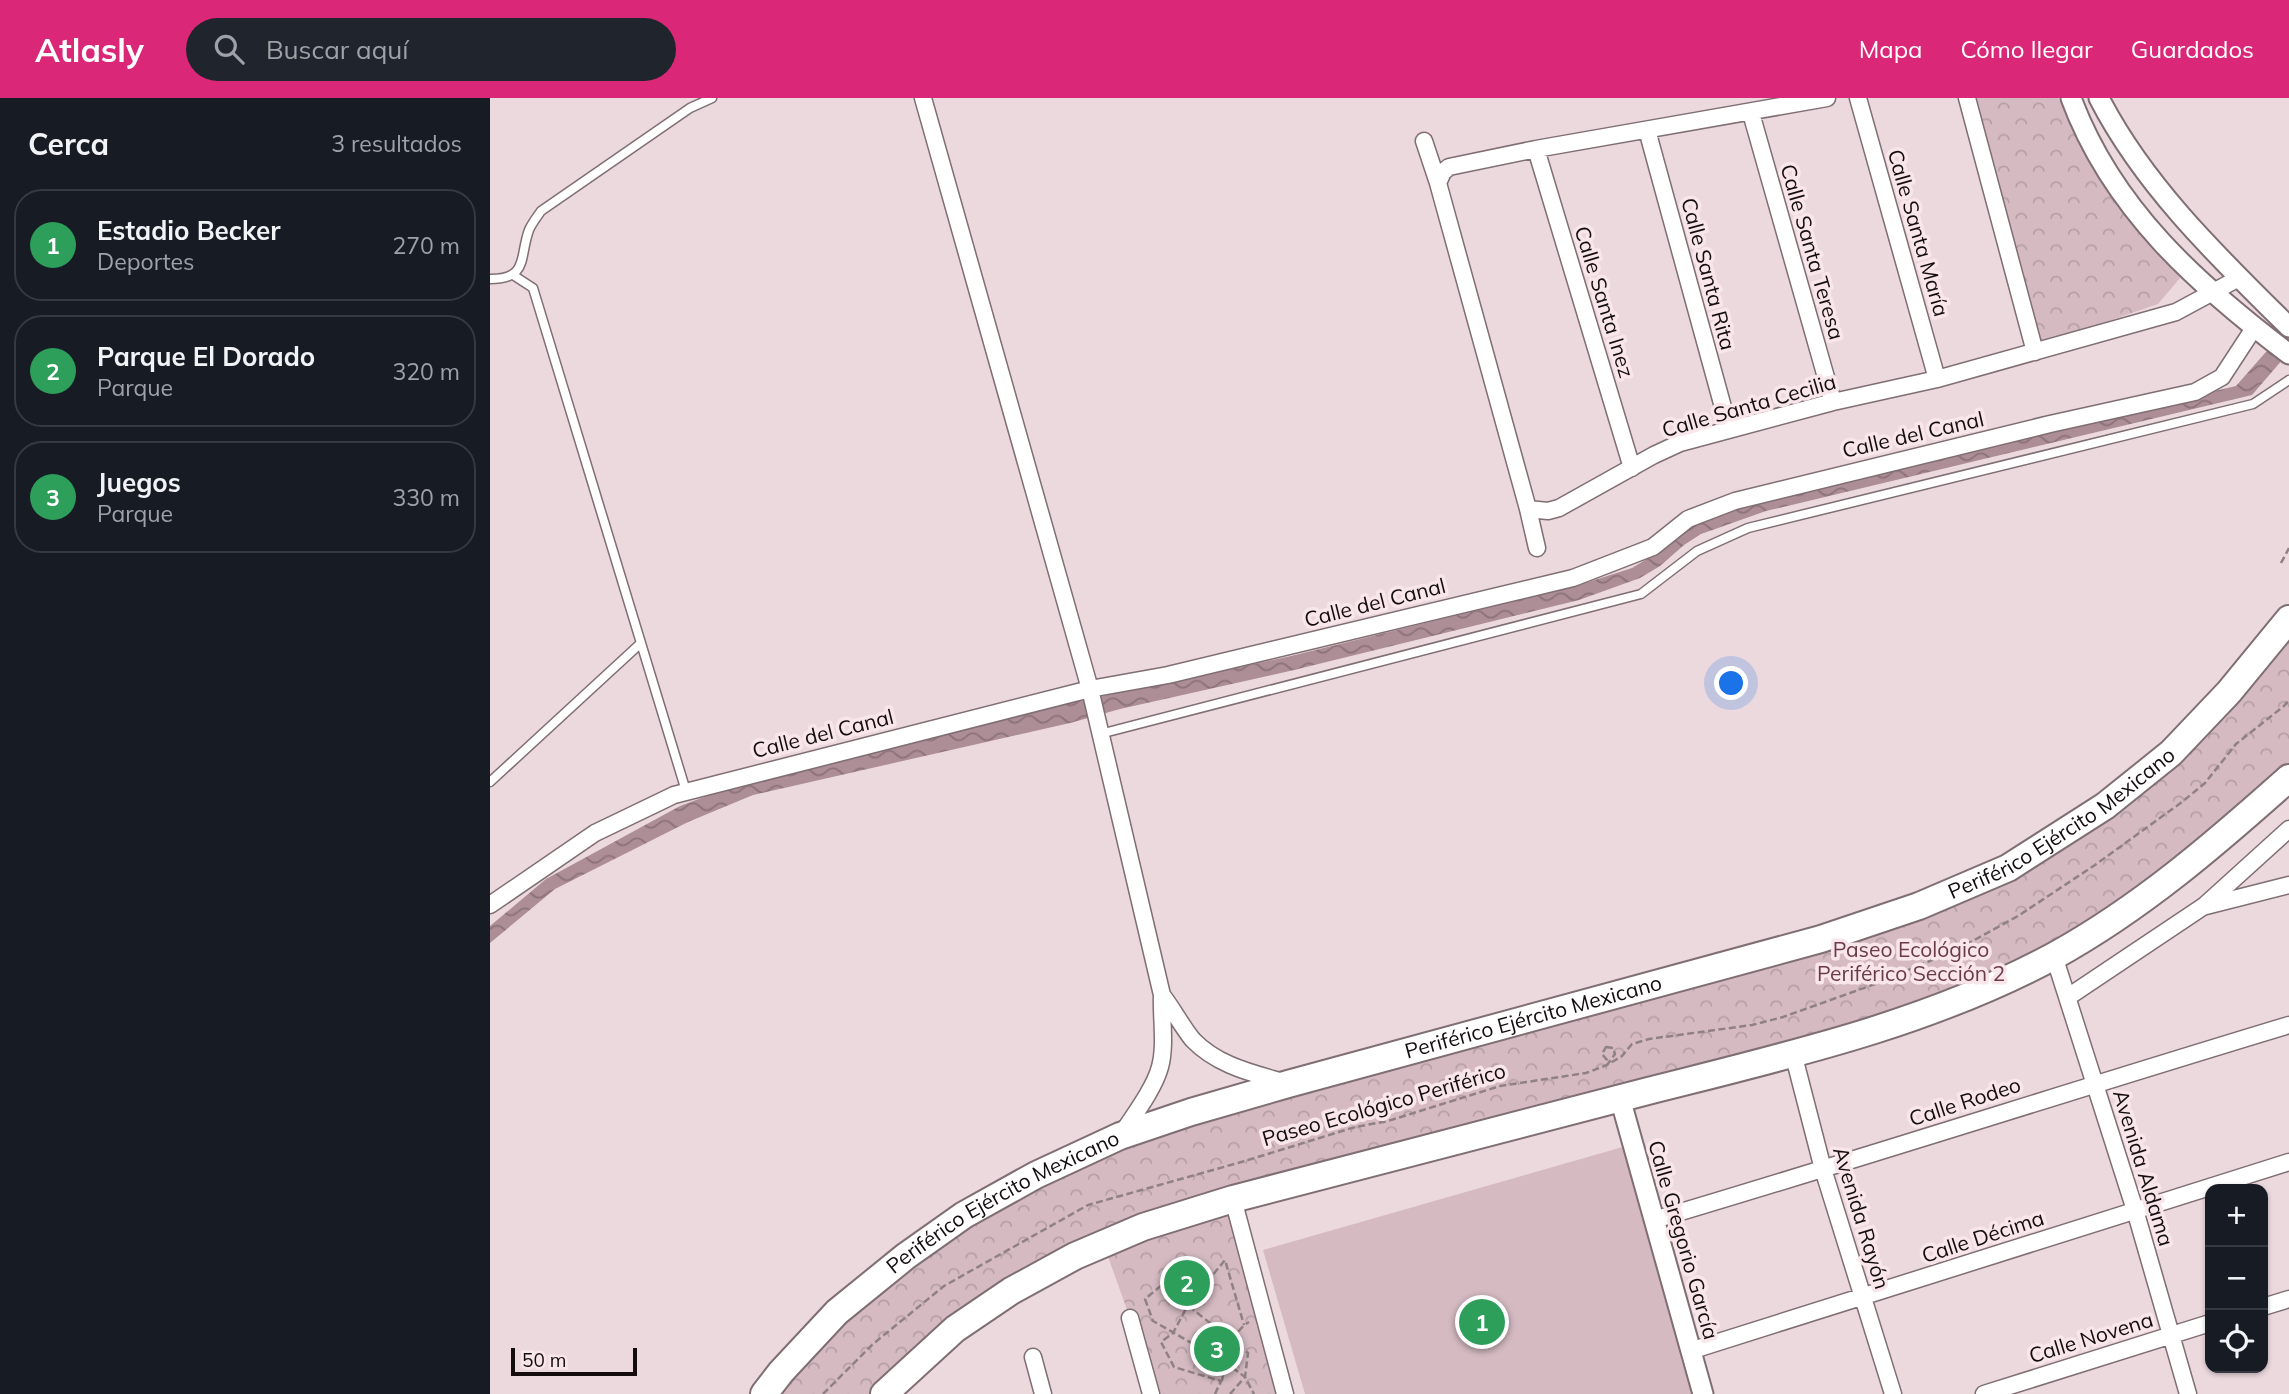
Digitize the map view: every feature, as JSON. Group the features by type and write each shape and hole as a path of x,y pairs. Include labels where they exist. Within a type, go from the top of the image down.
{"highway":[{"name":"Periférico Ejército Mexicano","path":"764,1394 837,1312 906,1256 964,1215 1024,1181 1121,1136 1191,1112 1288,1084 1821,939 1919,906 2008,868 2105,806 2171,752 2229,692 2289,619"},
{"path":"884,1394 955,1329 1021,1285 1075,1256 1143,1227 1233,1199 1793,1053 1861,1034 1964,998 2054,956 2155,892 2208,850 2289,778"}],"street":[{"path":"923,98 1090,689 1162,995 1160,1068 1121,1136"},
{"path":"1438,183 1443,172 1449,167 1827,98"},
{"name":"Calle Santa María","path":"1858,98 1937,379"},
{"path":"1967,98 2035,352"},
{"path":"2071,98 2103,163 2138,214 2173,256 2211,293 2289,354"},
{"path":"2099,98 2155,184 2239,278 2289,327"},
{"name":"Calle Santa Teresa","path":"1751,113 1833,402"},
{"name":"Calle Santa Rita","path":"1647,131 1729,429"},
{"path":"1423,141 1438,183 1537,548"},
{"name":"Calle Santa Inez","path":"1536,149 1632,468"},
{"name":"Calle Santa Cecilia","path":"1528,509 1548,511 1559,508 1680,443 1833,402 1937,379 2176,312 2239,278"},
{"name":"Calle del Canal","path":"490,905 595,833 686,791 1090,689 1167,675 1573,578 1653,547 1688,519 1735,501 2023,430 2195,392 2222,377 2254,328"},
{"path":"2068,997 2204,906 2289,829"},
{"path":"2204,906 2289,886"},
{"name":"Avenida Aldama","path":"2054,956 2135,1210 2188,1394"},
{"path":"1162,995 1192,1039 1211,1055 1237,1069 1288,1084"},
{"name":"Calle Rodeo","path":"1654,1220 1824,1170 2095,1083 2289,1025"},
{"name":"Avenida Rayón","path":"1793,1053 1824,1170 1893,1394"},
{"name":"Calle Gregorio García","path":"1620,1098 1703,1394"},
{"name":"Calle Décima","path":"1690,1351 2289,1162"},
{"path":"1233,1199 1285,1394"},
{"path":"2268,1305 2289,1299"},
{"path":"1130,1318 1151,1394"},
{"name":"Calle Novena","path":"1984,1394 2205,1325"},
{"path":"1033,1357 1044,1394"}],"lane":[{"path":"490,279 503,279 513,275 522,264 528,232 541,211 680,115 712,98"},
{"path":"513,275 533,288 686,791"},
{"path":"1100,734 1641,594 1697,551 1748,528 2253,404 2289,380"},
{"path":"490,782 641,643"}],"path":[{"path":"2281,563 2289,548"},
{"name":"Paseo Ecológico Periférico","path":"823,1394 873,1344 944,1286 1088,1205 1355,1127 1388,1121 1500,1086 1586,1073 1622,1056 1632,1044 1649,1039 1752,1025 1783,1017 1878,983 1958,949 2029,909 2182,802 2205,783 2236,744 2289,700"},
{"path":"1609,1047 1615,1054 1607,1065 1607,1060 1601,1054 1609,1047"},
{"path":"1221,1381 1174,1367 1161,1342 1173,1334 1188,1306 1226,1260 1244,1325"},
{"path":"1230,1394 1245,1377 1248,1353 1162,1285 1145,1299 1153,1321 1225,1362 1245,1377 1254,1394"},
{"path":"1217,1394 1232,1343 1244,1325 1265,1314"}],"green space":[{"path":"1976,98 2058,98 2180,278 2158,304 2042,344"},
{"name":"Paseo Ecológico Periférico Sección 2","path":"2289,623 2289,773 2083,933 1988,983 1051,1266 880,1394 769,1394 899,1265 1121,1137 1838,937 2105,809"},
{"path":"1633,1144 1700,1394 1305,1394 1263,1250"},
{"path":"1234,1207 1285,1394 1151,1394 1130,1318 1106,1251"}],"water":[{"path":"2289,329 2289,352 2252,395 1766,511 1701,534 1640,578 1579,600 1070,723 753,795 688,822 555,889 490,943 490,926 546,879 680,806 744,782 1066,704 1291,656 1576,586 1632,568 1697,521 1765,498 2236,386"}],"place":[{"name":"Parque El Dorado","path":"1187,1283"},
{"name":"Estadio Becker","path":"1482,1322"},
{"name":"Juegos","path":"1217,1349"}]}
